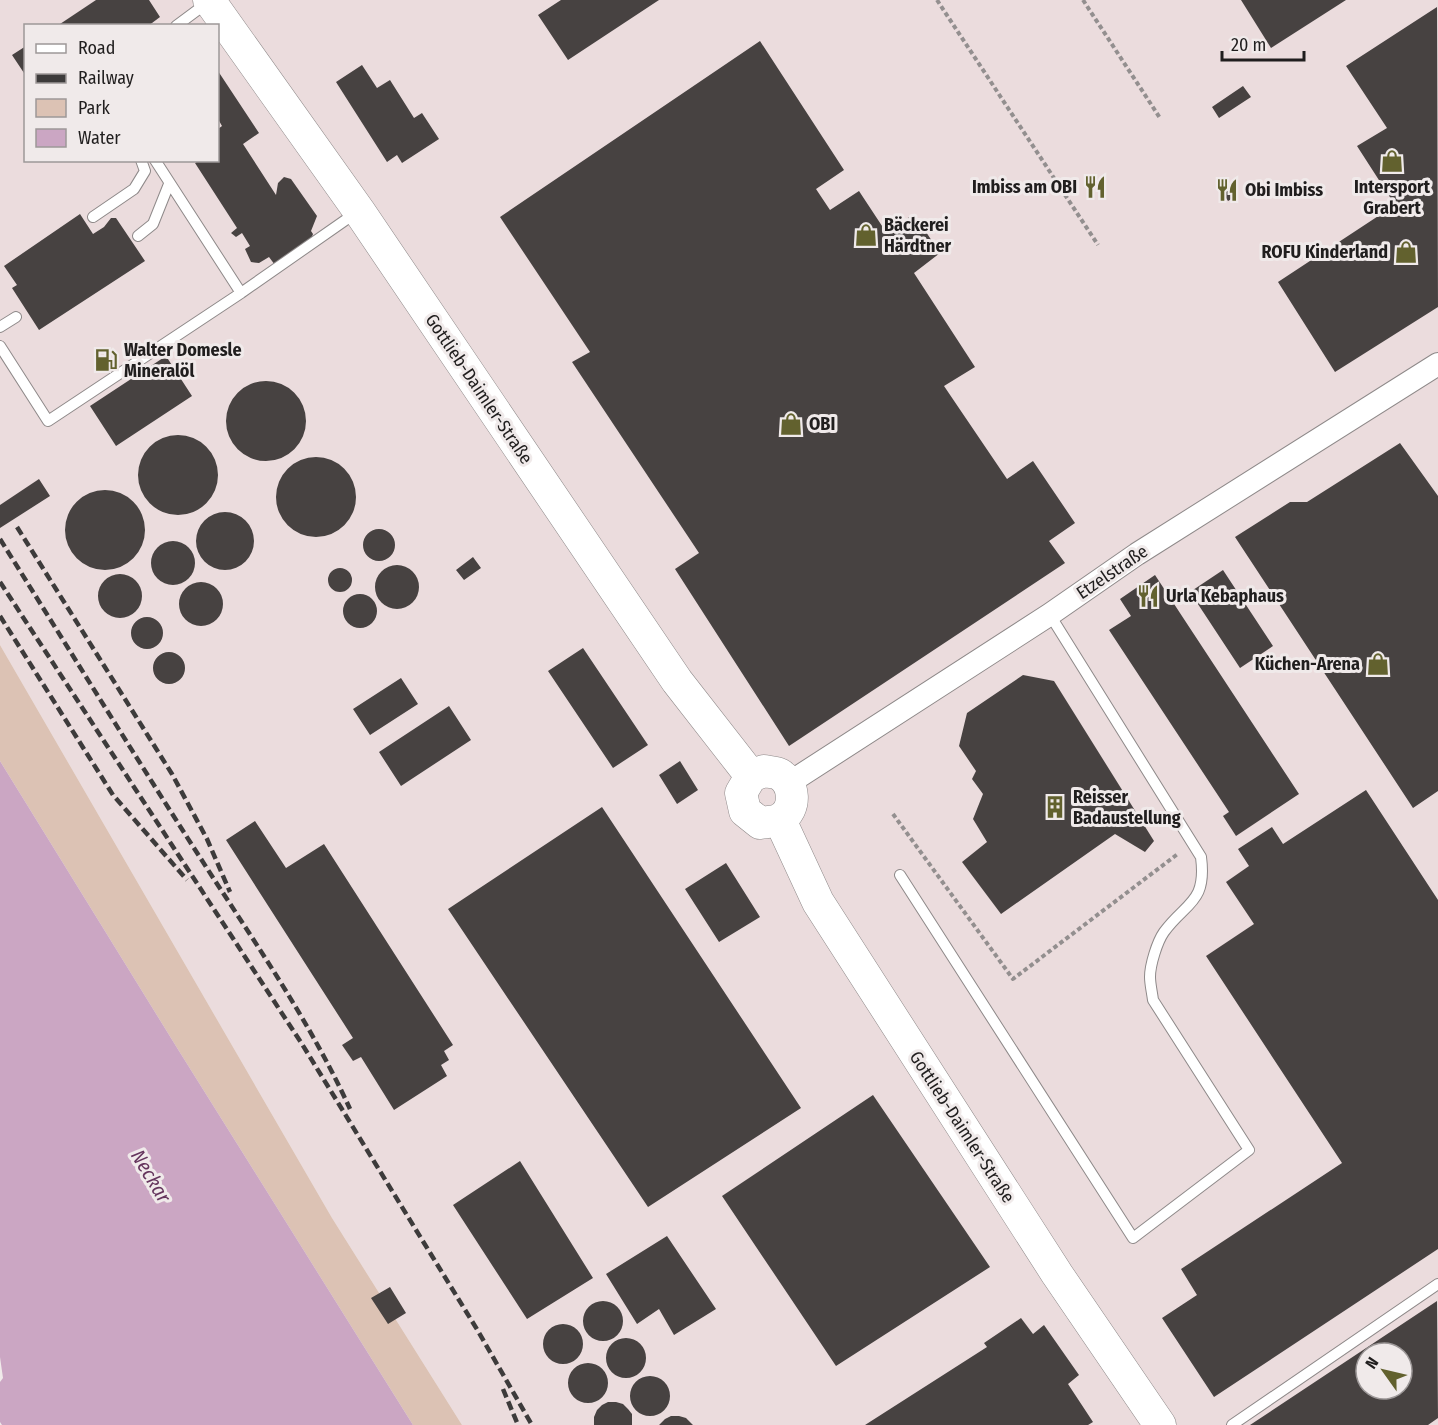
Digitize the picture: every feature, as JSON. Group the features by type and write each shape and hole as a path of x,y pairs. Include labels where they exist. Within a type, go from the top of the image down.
{"street":[{"name":"Gottlieb-Daimler-Straße","path":"210,0 359,211 677,681 751,776"},
{"name":"Etzelstraße","path":"789,783 1050,615 1137,554 1438,364"},
{"path":"764,771 778,773 789,783 793,796 790,810 780,820 760,822 745,812 741,793 751,776 764,771"},
{"name":"Gottlieb-Daimler-Straße","path":"780,820 818,902 1057,1274 1160,1425"}],"lane":[{"path":"179,24 210,0"},
{"path":"93,217 134,189 145,171 142,162"},
{"path":"156,162 242,293"},
{"path":"138,236 153,224 170,184"},
{"path":"0,346 48,421 242,293 359,211"},
{"path":"0,327 16,317"},
{"path":"900,875 1133,1238 1249,1150 1153,1000 1150,975 1155,952 1163,934 1190,905 1201,886 1203,873 1201,857 1050,615"},
{"path":"1232,1425 1438,1284"}],"path":[{"path":"937,0 1098,245"},
{"path":"1083,0 1161,118"},
{"path":"893,814 1013,979 1192,843"}],"shaded area":[{"path":"0,0 1438,0 1438,1425 462,1425 332,1218 0,645"}],"green space":[{"path":"0,645 332,1218 462,1425 413,1425 0,761"}],"water":[{"name":"Neckar","path":"0,761 413,1425 2,1425 0,1422 0,1382 3,1378 0,1357"}],"building":[{"path":"96,0 149,0 160,17 151,24 60,24"},
{"path":"561,0 659,0 568,60 538,15"},
{"path":"1241,0 1346,0 1271,48"},
{"path":"1437,7 1438,307 1335,372 1278,282 1395,205 1357,146 1387,128 1346,66"},
{"name":"OBI","path":"760,41 844,170 816,189 830,210 859,191 886,232 914,214 940,253 914,273 975,367 944,386 1007,479 1033,461 1075,523 1049,541 1065,563 789,746 675,569 699,553 572,362 590,352 500,217"},
{"path":"24,47 24,73 12,55"},
{"path":"362,65 377,88 390,80 414,118 422,113 439,139 402,163 397,155 387,162 336,82"},
{"path":"219,73 259,133 243,144 276,195 278,183 284,177 291,179 317,216 311,231 313,234 310,242 275,265 269,257 259,263 251,262 245,249 250,246 242,233 236,237 231,233 237,228 195,163 219,162 219,128 222,126 219,121"},
{"path":"1243,86 1251,97 1219,118 1212,107"},
{"name":"Obi Imbiss","path":"1225,179 1237,196 1228,201 1217,184"},
{"path":"80,214 93,234 104,227 111,218 116,218 145,261 39,330 12,288 17,285 4,266"},
{"path":"166,356 192,396 116,446 90,406"},
{"path":"266,381 281,384 294,393 303,406 306,421 303,436 294,449 281,458 266,461 251,458 238,449 229,436 226,421 229,406 238,393 251,384"},
{"path":"178,435 193,438 206,447 215,460 218,475 215,490 206,503 193,512 178,515 163,512 150,503 141,490 138,475 141,460 150,447 163,438"},
{"name":"Küchen-Arena","path":"1400,443 1438,496 1438,791 1413,808 1235,537 1290,502 1307,502"},
{"path":"316,457 331,460 344,469 353,482 356,497 353,512 344,525 331,534 316,537 301,534 288,525 279,512 276,497 279,482 288,469 301,460"},
{"path":"39,479 50,496 0,528 0,505"},
{"path":"105,490 120,493 133,502 142,515 145,530 142,545 133,558 120,567 105,570 90,567 77,558 68,545 65,530 68,515 77,502 90,493"},
{"path":"219,512 231,512 246,520 254,535 254,547 246,562 231,570 219,570 204,562 196,547 196,535 204,520"},
{"path":"379,529 390,534 395,545 390,556 379,561 368,556 363,545 368,534"},
{"path":"173,541 188,548 195,563 188,578 173,585 158,578 151,563 158,548"},
{"path":"473,557 481,568 464,580 456,570"},
{"path":"397,565 412,572 419,587 412,602 397,609 382,602 375,587 382,572"},
{"path":"340,568 349,571 352,580 349,589 340,592 331,589 328,580 331,571"},
{"path":"1223,570 1273,646 1240,668 1190,592"},
{"path":"120,574 135,581 142,596 135,611 120,618 105,611 98,596 105,581"},
{"path":"1155,575 1299,794 1236,836 1223,816 1229,812 1109,630 1131,616 1120,599"},
{"path":"201,582 216,589 223,604 216,619 201,626 186,619 179,604 186,589"},
{"path":"360,594 372,599 377,611 372,623 360,628 348,623 343,611 348,599"},
{"path":"147,617 159,621 163,633 159,645 147,649 135,645 131,633 135,621"},
{"path":"583,648 648,745 613,768 548,671"},
{"path":"169,652 180,657 185,668 180,679 169,684 158,679 153,668 158,657"},
{"name":"Reisser Badaustellung","path":"1023,675 1054,681 1154,841 1145,852 1115,834 1001,914 962,862 987,842 973,819 983,794 972,779 976,771 959,746 967,713"},
{"path":"401,678 418,704 370,735 353,709"},
{"path":"449,706 471,740 401,786 379,752"},
{"path":"680,761 698,790 677,804 659,775"},
{"path":"1366,790 1438,900 1438,1249 1214,1397 1162,1318 1197,1295 1181,1269 1342,1163 1206,956 1254,924 1226,882 1249,866 1238,849 1272,827 1283,844"},
{"path":"602,807 801,1108 648,1207 448,909"},
{"path":"255,821 286,868 324,844 453,1045 444,1051 449,1060 441,1065 447,1076 394,1110 361,1057 353,1061 342,1045 353,1038 226,840"},
{"path":"726,863 760,917 719,942 685,889"},
{"path":"873,1095 990,1267 836,1366 722,1196"},
{"path":"520,1161 593,1278 527,1319 453,1205"},
{"path":"667,1236 716,1309 674,1335 659,1309 637,1324 606,1274"},
{"path":"390,1287 406,1313 388,1324 371,1298"},
{"path":"603,1301 617,1307 623,1321 617,1335 603,1341 589,1335 583,1321 589,1307"},
{"path":"1437,1301 1438,1418 1428,1425 1250,1425 1354,1356 1354,1401 1414,1401 1414,1341 1377,1341"},
{"path":"1021,1318 1033,1334 1044,1325 1079,1375 1068,1384 1093,1422 1088,1425 865,1425 987,1347 984,1343"},
{"path":"563,1324 577,1330 583,1344 577,1358 563,1364 549,1358 543,1344 549,1330"},
{"path":"626,1338 640,1344 646,1358 640,1372 626,1378 612,1372 606,1358 612,1344"},
{"path":"588,1363 602,1369 608,1383 602,1397 588,1403 574,1397 568,1383 574,1369"},
{"path":"650,1376 664,1382 670,1396 664,1410 650,1416 636,1410 630,1396 636,1382"},
{"path":"608,1402 623,1404 632,1414 632,1425 594,1425 597,1410"},
{"path":"671,1416 686,1418 693,1425 659,1425"}],"railway":[{"path":"17,527 172,774 207,839 230,892"},
{"path":"0,539 280,981 317,1044 350,1109"},
{"path":"0,582 302,1044 478,1331 532,1425"},
{"path":"0,616 113,795 187,880"},
{"path":"503,1389 518,1425"}],"place":[{"name":"Intersport Grabert","path":"1392,161"},
{"name":"Imbiss am OBI","path":"1095,187"},
{"name":"Obi Imbiss","path":"1227,190"},
{"name":"Bäckerei Härdtner","path":"866,235"},
{"name":"ROFU Kinderland","path":"1406,252"},
{"name":"Walter Domesle Mineralöl","path":"106,360"},
{"name":"OBI","path":"791,424"},
{"name":"Urla Kebaphaus","path":"1148,596"},
{"name":"Küchen-Arena","path":"1378,664"},
{"name":"Reisser Badaustellung","path":"1055,807"}]}
